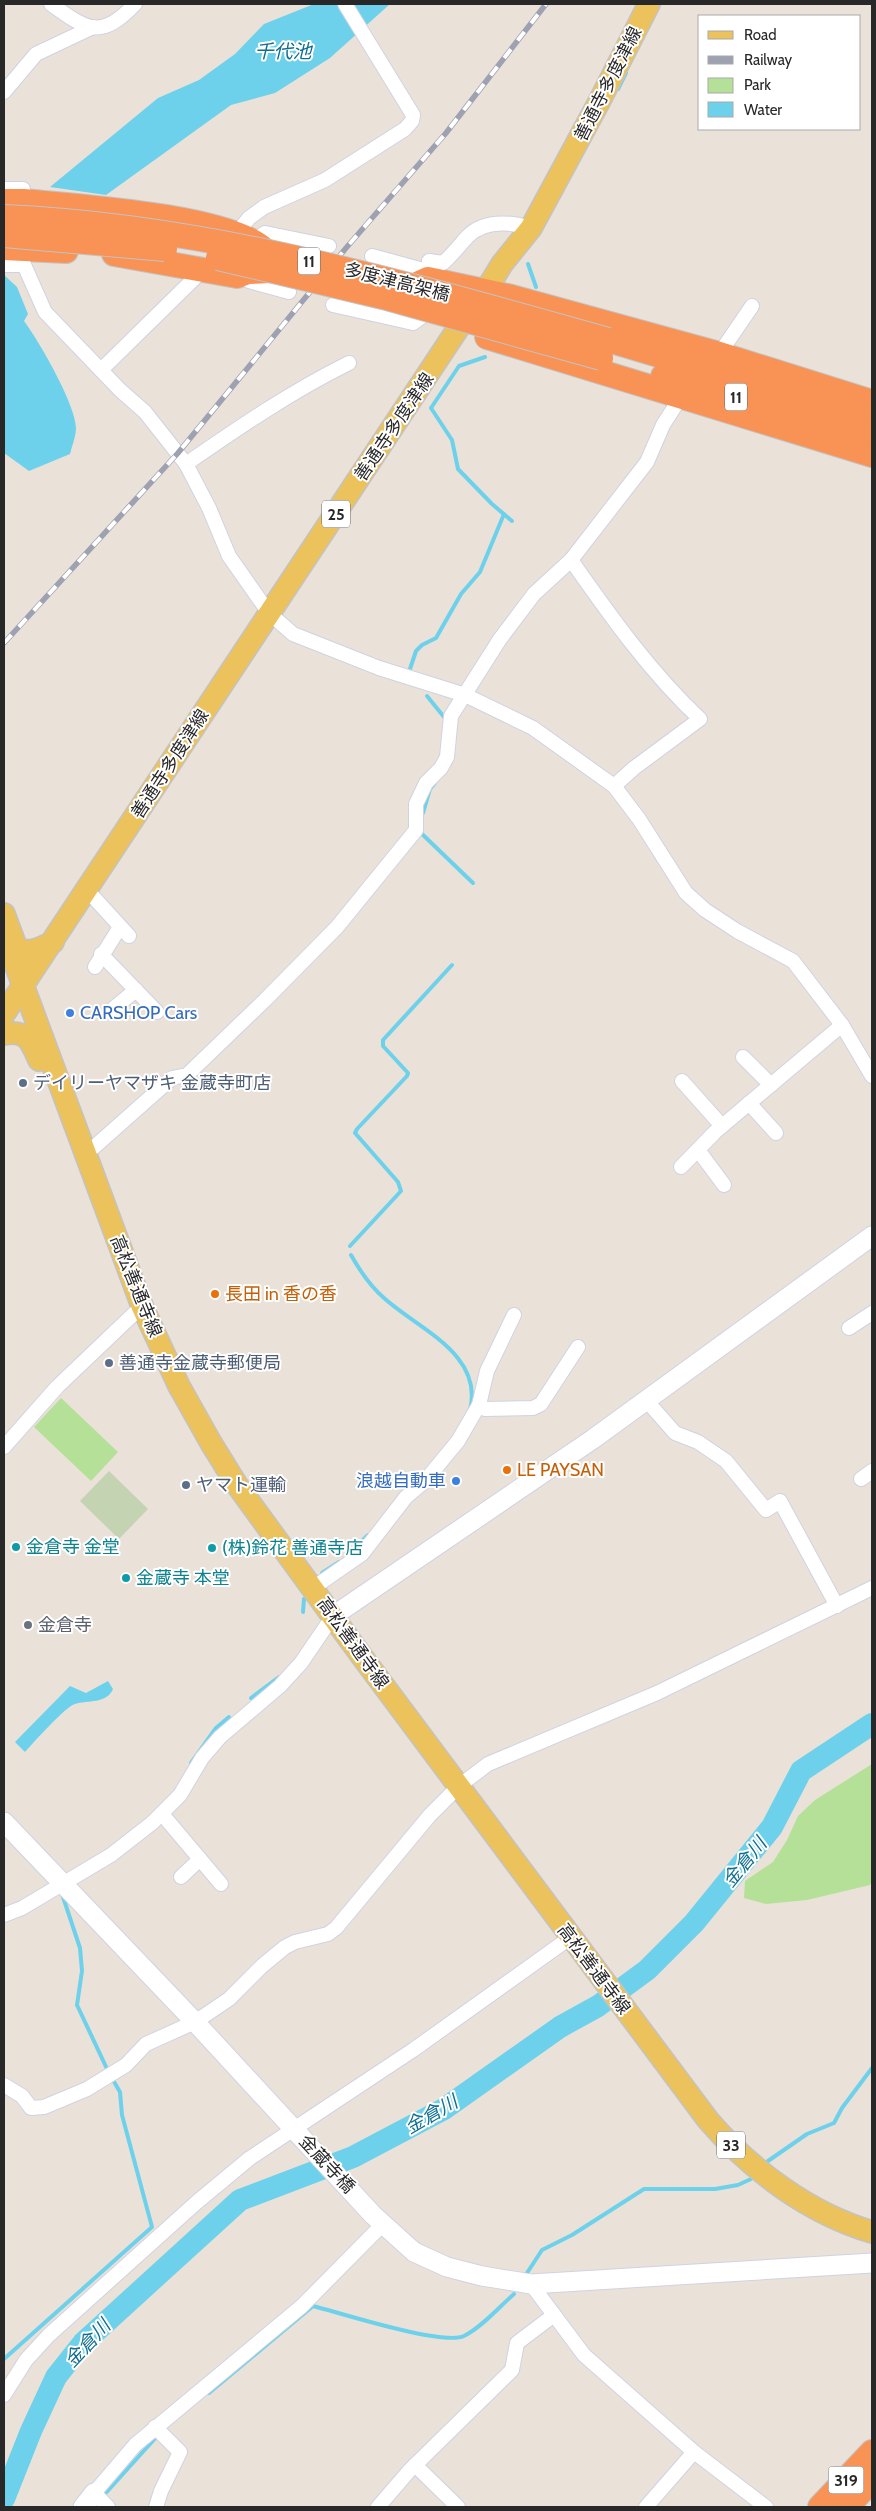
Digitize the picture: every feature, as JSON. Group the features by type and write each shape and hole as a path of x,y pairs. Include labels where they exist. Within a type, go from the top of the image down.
{"highway":[{"path":"10,252 113,254 237,276 284,266 277,262 265,249 245,238 144,213 14,201"},
{"name":"多度津高架橋","path":"4,217 128,227 209,239 387,278 605,349"},
{"name":"多度津高架橋","path":"10,252 134,245 210,256 605,349"},
{"path":"872,402 486,290 430,271 428,279 404,292 424,316 457,330 681,395 872,455"},
{"name":"11","path":"605,349 872,419"},
{"name":"11","path":"605,349 872,436"},
{"name":"319","path":"820,2507 872,2452"},
{"name":"319","path":"847,2507 872,2480"}],"main road":[{"name":"善通寺多度津線","path":"4,1014 457,330 502,264 531,228 649,4"},
{"path":"4,914 17,949 28,952 53,942"},
{"name":"高松善通寺線","path":"4,934 142,1306 179,1386 210,1443 237,1485 627,2014 728,2143 782,2187 838,2219 870,2233"},
{"path":"4,1014 21,1007 33,1014"},
{"path":"4,1034 17,1032 25,1036 34,1049 59,1105 72,1119"}],"street":[{"path":"51,4 78,23 93,27 109,26 121,19 135,4"},
{"path":"289,292 250,281 242,274 249,218 264,207 325,180 405,129 412,121 413,115 345,4"},
{"path":"4,92 36,54 93,27"},
{"path":"4,188 23,189 14,201 10,252 45,312 144,412 186,464 209,508 229,556 269,613 293,634 379,668 465,695 533,728 614,786 640,819 686,893 705,910 737,931 793,961 842,1024 872,1076"},
{"path":"372,256 430,271 455,252 468,235 483,227 498,223 531,228"},
{"path":"101,370 204,270 245,238 265,233 329,246"},
{"path":"333,305 413,323 424,316 430,271"},
{"path":"715,356 724,347 752,306"},
{"path":"186,464 240,427 324,376 349,364"},
{"path":"94,1148 172,1078 187,1074 337,927 416,830 416,804 426,783 441,768 446,757 451,716 500,639 534,594 571,560 647,462 663,425 681,395"},
{"path":"571,560 620,631 672,692 700,719 634,768 614,786"},
{"path":"87,890 125,932 98,960 136,990 157,1012"},
{"path":"114,1008 136,990"},
{"path":"681,1168 722,1126 842,1024"},
{"path":"743,1057 771,1084"},
{"path":"682,1081 722,1126"},
{"path":"750,1103 776,1134"},
{"path":"698,1150 724,1185"},
{"path":"4,1915 22,1908 111,1855 162,1814 180,1795 202,1758 220,1737 280,1686 301,1663 333,1616 646,1400 872,1236"},
{"path":"4,1447 57,1387 142,1306"},
{"path":"849,1328 872,1313"},
{"path":"313,1588 362,1554 406,1497 425,1481 445,1459 479,1405 486,1371 514,1315"},
{"path":"479,1405 485,1409 533,1408 541,1404 578,1347"},
{"path":"646,1400 676,1433 698,1442 726,1461 766,1510 780,1501 837,1606"},
{"path":"4,2086 22,2096 31,2108 44,2107 87,2089 126,2065 146,2044 195,2022 229,1999 262,1966 285,1947 295,1942 328,1934 336,1928 430,1815 459,1786 488,1764 657,1692 872,1588"},
{"path":"162,1814 221,1884"},
{"name":"金蔵寺橋","path":"4,1822 195,2022 383,2224 414,2252 448,2267 482,2276 531,2284 869,2261"},
{"path":"181,1877 200,1859"},
{"path":"4,2395 26,2360 49,2335 197,2202 250,2158 413,2050 572,1939"},
{"path":"108,2507 88,2500 135,2445 159,2431 302,2306 383,2224"},
{"path":"531,2284 584,2355 694,2452 766,2507"},
{"path":"378,2507 415,2465 512,2370 518,2343 554,2315"},
{"path":"156,2507 161,2491 180,2452 159,2431"},
{"path":"646,2507 694,2452"},
{"path":"415,2465 458,2507"}],"green space":[{"path":"61,1398 118,1452 91,1481 34,1427"},
{"path":"109,1471 148,1509 119,1539 80,1501"},
{"path":"872,1764 872,1881 870,1885 807,1900 766,1904 744,1898 745,1881 773,1862 787,1840 798,1816 815,1800"}],"water":[{"name":"千代池","path":"314,4 390,4 330,58 275,93 231,105 106,195 50,187 158,98 199,80 235,54 264,24"},
{"path":"4,275 17,287 28,314 24,321 64,389 76,428 70,454 29,471 4,453"},
{"path":"108,1681 113,1689 110,1694 97,1701 71,1706 25,1752 15,1742 70,1686 86,1693"}],"waterway":[{"path":"618,89 626,73"},
{"path":"528,264 536,287"},
{"path":"485,357 459,366 431,408 452,440 458,469 492,504 512,521"},
{"path":"408,675 416,651 422,645 436,638 461,594 480,572 504,514"},
{"path":"427,696 444,717"},
{"path":"423,813 430,789 435,783"},
{"path":"421,833 473,883"},
{"path":"350,1246 401,1191 398,1182 355,1133 408,1073 383,1046 383,1040 452,965"},
{"path":"351,1255 366,1278 379,1293 430,1332 458,1358 467,1373 472,1390 470,1410"},
{"path":"347,1556 368,1535"},
{"path":"322,1573 339,1562"},
{"path":"303,1612 304,1599"},
{"path":"251,1698 279,1677"},
{"path":"191,1763 216,1728 229,1717"},
{"name":"金倉川","path":"4,2499 31,2431 56,2377 83,2343 240,2200 353,2157 444,2109 560,2027 598,2006 647,1970 694,1923 772,1827 801,1771 872,1724"},
{"path":"62,1894 80,1948 82,1971 77,2005 108,2071"},
{"path":"768,2161 807,2134 834,2123 842,2108 872,2068"},
{"path":"4,2359 152,2227 122,2115 120,2092 113,2080"},
{"path":"525,2276 542,2250 572,2235 644,2189 715,2189 738,2185 751,2179"},
{"path":"209,2393 313,2306 414,2333 452,2338 464,2336 477,2327 514,2294"},
{"path":"104,2495 159,2434"}],"railway":[{"path":"4,643 178,453 346,248 446,133 546,4"}],"place":[{"name":"CARSHOP Cars","path":"70,1013"},
{"name":"デイリーヤマザキ 金蔵寺町店","path":"23,1083"},
{"name":"長田 in 香の香","path":"215,1294"},
{"name":"善通寺金蔵寺郵便局","path":"109,1363"},
{"name":"LE PAYSAN","path":"507,1470"},
{"name":"浪越自動車","path":"456,1481"},
{"name":"ヤマト運輸","path":"186,1485"},
{"name":"金倉寺 金堂","path":"16,1547"},
{"name":"(株)鈴花 善通寺店","path":"212,1548"},
{"name":"金蔵寺 本堂","path":"126,1578"},
{"name":"金倉寺","path":"28,1625"}]}
